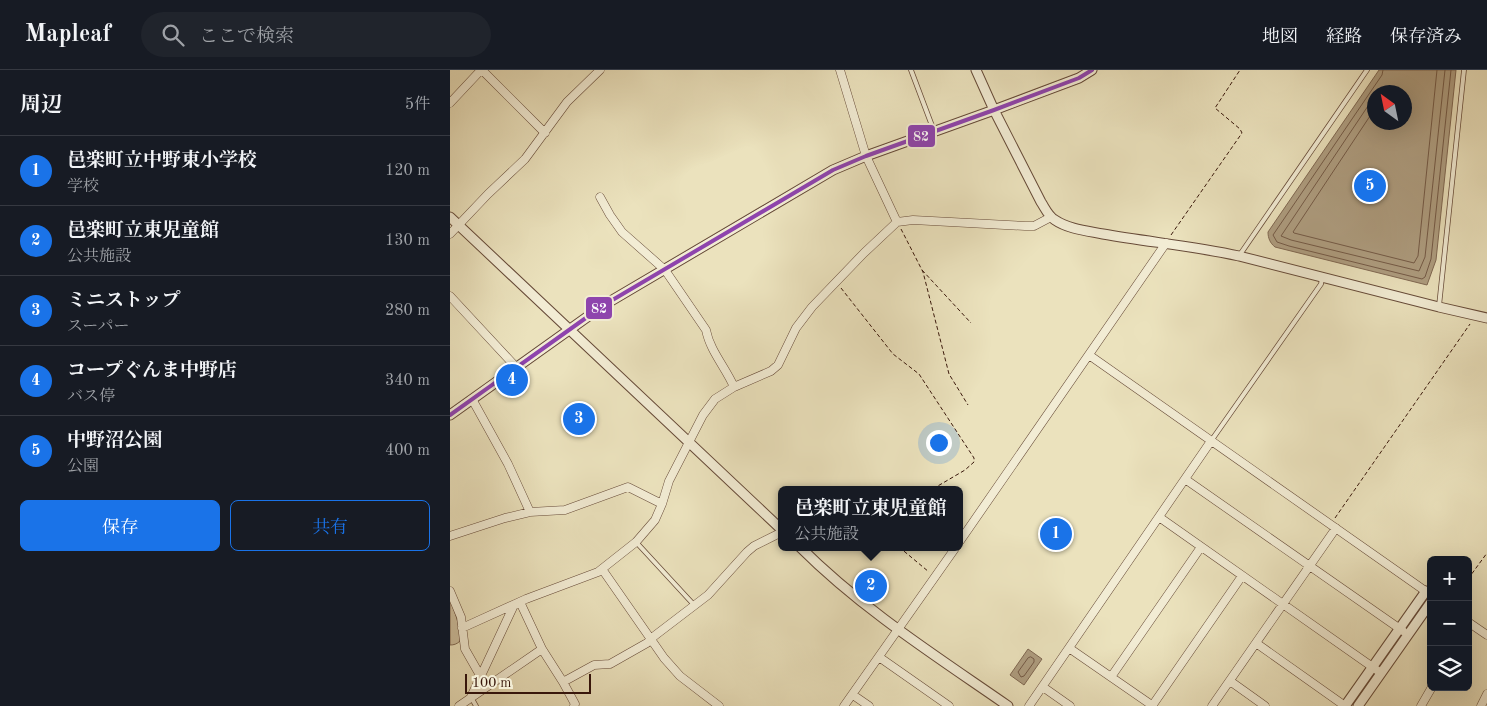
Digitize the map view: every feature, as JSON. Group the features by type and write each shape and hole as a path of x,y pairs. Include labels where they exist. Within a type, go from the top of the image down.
{"street":[{"path":"450,103 482,70 545,133"},
{"path":"450,234 525,159 567,102 600,70"},
{"path":"840,70 866,156 897,222"},
{"path":"976,70 994,110 1041,202 1051,217 1062,224 1088,231 1240,256 1487,318"},
{"path":"450,415 569,329 634,287 833,170 866,156 1079,78 1092,70"},
{"path":"600,197 622,232 664,270 706,330 708,340 728,373 734,387"},
{"path":"450,217 778,527"},
{"path":"462,628 517,603 602,570 636,542 655,520 662,504 668,481 703,415 715,399 734,387 770,371 778,365 796,328 812,307 897,222 914,220 1034,226 1051,217"},
{"path":"963,537 1166,243"},
{"path":"450,296 516,367"},
{"path":"1089,355 1427,592"},
{"path":"472,399 508,464 530,512"},
{"path":"1029,706 1211,441"},
{"path":"1185,479 1403,631"},
{"path":"450,536 530,512 565,510 628,486 662,504"},
{"path":"1159,517 1381,673"},
{"path":"1212,706 1310,566 1334,526"},
{"path":"563,682 594,665 610,664 647,643 708,595 746,552 778,533"},
{"path":"1111,677 1201,547"},
{"path":"804,551 848,591 898,629 1008,706"},
{"path":"844,706 953,551"},
{"path":"602,570 650,640 680,676 719,706"},
{"path":"1069,648 1153,706 1242,576"},
{"path":"450,591 461,618 464,649 481,677"},
{"path":"1358,706 1381,673 1403,631 1427,595"},
{"path":"517,603 542,649 563,682 575,704 574,706"},
{"path":"471,697 517,603"},
{"path":"1256,642 1345,706 1372,667 1427,606"},
{"path":"1472,627 1487,635"},
{"path":"459,706 542,649"},
{"path":"879,657 949,706"},
{"path":"1230,681 1265,706"},
{"path":"1042,687 1070,706"},
{"path":"1421,706 1430,691"},
{"path":"852,694 868,706"},
{"path":"1481,706 1487,694"}],"lane":[{"path":"911,70 934,132"},
{"path":"1240,256 1367,70"},
{"path":"1439,307 1442,297 1464,70"},
{"path":"1211,441 1321,284 1322,278"},
{"path":"636,542 695,606"},
{"path":"471,697 476,706"}],"path":[{"path":"1166,243 1242,133 1240,129 1215,108 1240,70"},
{"path":"897,222 920,268 946,364 968,406"},
{"path":"920,268 971,323"},
{"path":"836,281 893,354 919,374 974,458 974,462 965,470 938,486"},
{"path":"1334,526 1476,316"},
{"path":"904,551 936,576"},
{"path":"1472,574 1487,553"}],"shaded area":[{"path":"450,600 457,620 460,641 450,645"}],"water":[{"path":"1379,70 1456,70 1436,260 1427,285 1275,247 1268,236 1268,232 1367,88 1367,130 1412,130 1412,85 1369,85"},
{"path":"1028,649 1042,659 1024,685 1010,675"}],"transit line":[{"name":"82","path":"450,415 604,305 833,170 866,156 1079,78 1092,70"}],"place":[{"name":"中野沼公園","path":"1370,186"},
{"name":"コープぐんま中野店","path":"512,380"},
{"name":"ミニストップ","path":"579,419"},
{"name":"邑楽町立中野東小学校","path":"1056,534"},
{"name":"邑楽町立東児童館","path":"871,586"}]}
